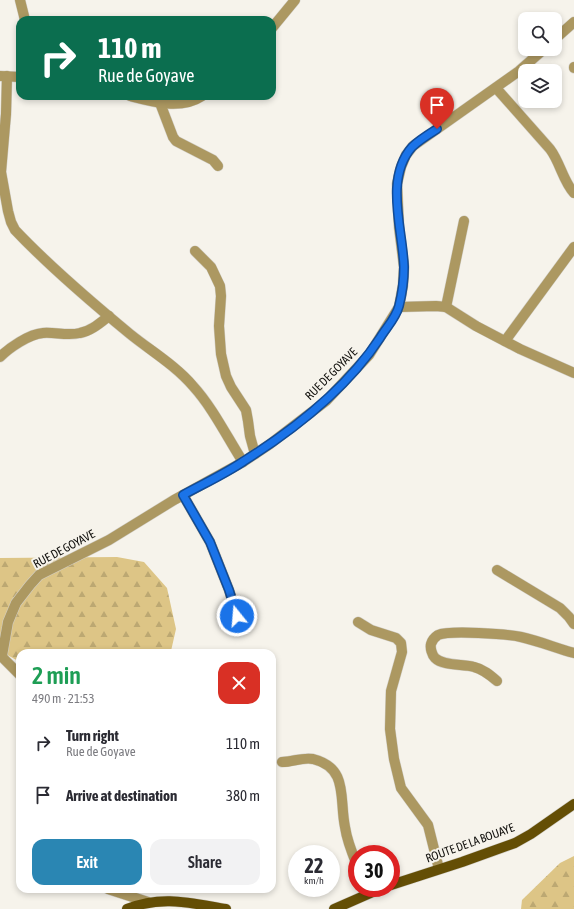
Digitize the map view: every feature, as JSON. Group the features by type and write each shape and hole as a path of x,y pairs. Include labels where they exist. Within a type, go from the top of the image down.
{"main road":[{"name":"ROUTE DE LA BOUAYE","path":"400,882 515,843 531,834 574,804"},
{"path":"334,909 357,897"},
{"path":"127,909 148,902 167,900 226,909"}],"street":[{"path":"20,0 24,16"},
{"path":"276,23 295,0"},
{"path":"562,33 574,22"},
{"name":"RUE DE GOYAVE","path":"1,656 8,622 16,603 40,575 109,540 183,495 255,454 326,401 369,355 399,307 403,285 404,267 397,184 406,154 413,146 496,88 536,56"},
{"path":"16,77 3,76 6,114 1,172 11,222 15,230 55,270 109,316 163,358 193,386 210,407 243,462"},
{"path":"496,88 556,157 568,184 574,193"},
{"path":"147,100 160,103 182,103 194,100"},
{"path":"160,103 173,137 176,141 213,160 218,166"},
{"path":"446,307 464,221"},
{"path":"505,341 574,247"},
{"path":"195,251 211,267 220,286 222,296 220,340 222,360 226,376 231,387 246,410 250,436 255,454"},
{"path":"399,307 446,307 476,326 505,341 574,373"},
{"path":"0,357 5,352 32,335 42,333 79,334 90,330 109,316"},
{"path":"183,495 210,542 229,590 241,629"},
{"path":"497,570 560,608 574,624"},
{"path":"358,622 371,630 396,638 400,643 402,652 391,692 390,728 394,759 401,788 428,825 438,869"},
{"path":"497,681 490,675 474,667 441,662 435,658 431,652 430,645 433,639 439,635 450,633 482,633 520,636 574,653"},
{"path":"1,656 16,671"},
{"path":"282,762 299,758 312,759 327,764 337,774 342,792 344,827 349,845"},
{"path":"120,893 148,902"}],"green space":[{"path":"117,557 144,562 167,588 176,629 171,649 16,649 16,660 0,651 0,558"},
{"path":"574,856 574,909 521,909 522,900 560,863"}],"route":[{"path":"237,616 229,590 210,542 183,495 243,462 270,444 326,401 369,355 399,307 403,285 404,267 399,227 397,184 401,167 406,154 413,146 437,129"}]}
